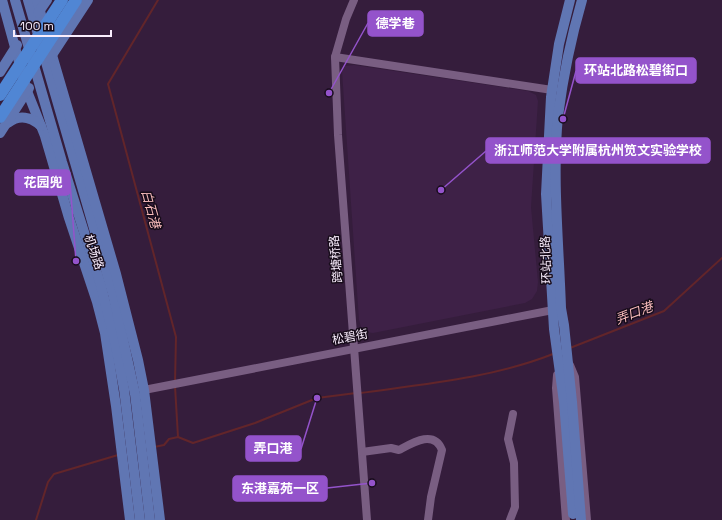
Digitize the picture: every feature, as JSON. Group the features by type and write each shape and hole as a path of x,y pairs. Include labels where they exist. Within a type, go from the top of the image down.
{"highway":[{"path":"0,95 62,0"},
{"path":"2,125 76,0"}],"main road":[{"name":"机场路","path":"2,0 28,91 41,126 97,302 121,406 134,433 153,459 160,520"},
{"name":"机场路","path":"15,0 26,32 37,77 62,162 101,286 115,341 121,406"},
{"name":"机场路","path":"28,0 49,60 138,360 149,389 134,433"},
{"name":"机场路","path":"37,0 49,60"},
{"path":"0,72 47,0"},
{"path":"2,125 28,91 88,0"},
{"name":"环站北路","path":"570,0 558,44 552,90 546,194 557,309 564,325 568,360 581,520"},
{"name":"环站北路","path":"574,520 564,402 554,329 557,309 556,170 558,118 564,73 582,0"},
{"path":"2,125 20,117 34,120 41,126"},
{"path":"58,178 62,162"},
{"name":"机场路","path":"95,214 135,394 130,520"},
{"name":"机场路","path":"133,465 140,520"},
{"name":"机场路","path":"133,465 150,520"}],"street":[{"name":"跨塘桥路","path":"354,0 346,19 335,57 338,135 356,348 367,520"},
{"path":"335,57 552,90"},
{"name":"松碧街","path":"149,389 557,309"},
{"path":"568,360 575,377 587,520"},
{"path":"558,366 556,388 566,520"},
{"path":"510,520 515,507 514,463 508,438 513,414"},
{"path":"362,452 391,448 399,450 426,438 436,440 440,443 442,450 431,497 428,520"}],"shaded area":[{"path":"354,65 528,91 536,95 538,101 531,207 538,282 537,291 532,299 525,303 373,333 366,332 361,327 359,320 342,71 345,66"}],"waterway":[{"name":"白石港","path":"158,0 108,84 176,337 175,382"},
{"name":"弄口港","path":"570,348 664,311 722,258"},
{"name":"弄口港","path":"360,393 482,375 553,354"},
{"name":"白石港","path":"175,386 178,437"},
{"name":"弄口港","path":"154,447 164,445 169,439 178,437 193,443 255,423 317,398 356,393"},
{"name":"弄口港","path":"36,520 48,482 54,474 118,455"}],"place":[{"name":"德学巷","path":"329,93"},
{"name":"环站北路松碧街口","path":"563,119"},
{"name":"浙江师范大学附属杭州笕文实验学校","path":"441,190"},
{"name":"花园兜","path":"76,261"},
{"name":"弄口港","path":"317,398"},
{"name":"东港嘉苑一区","path":"372,483"}]}
